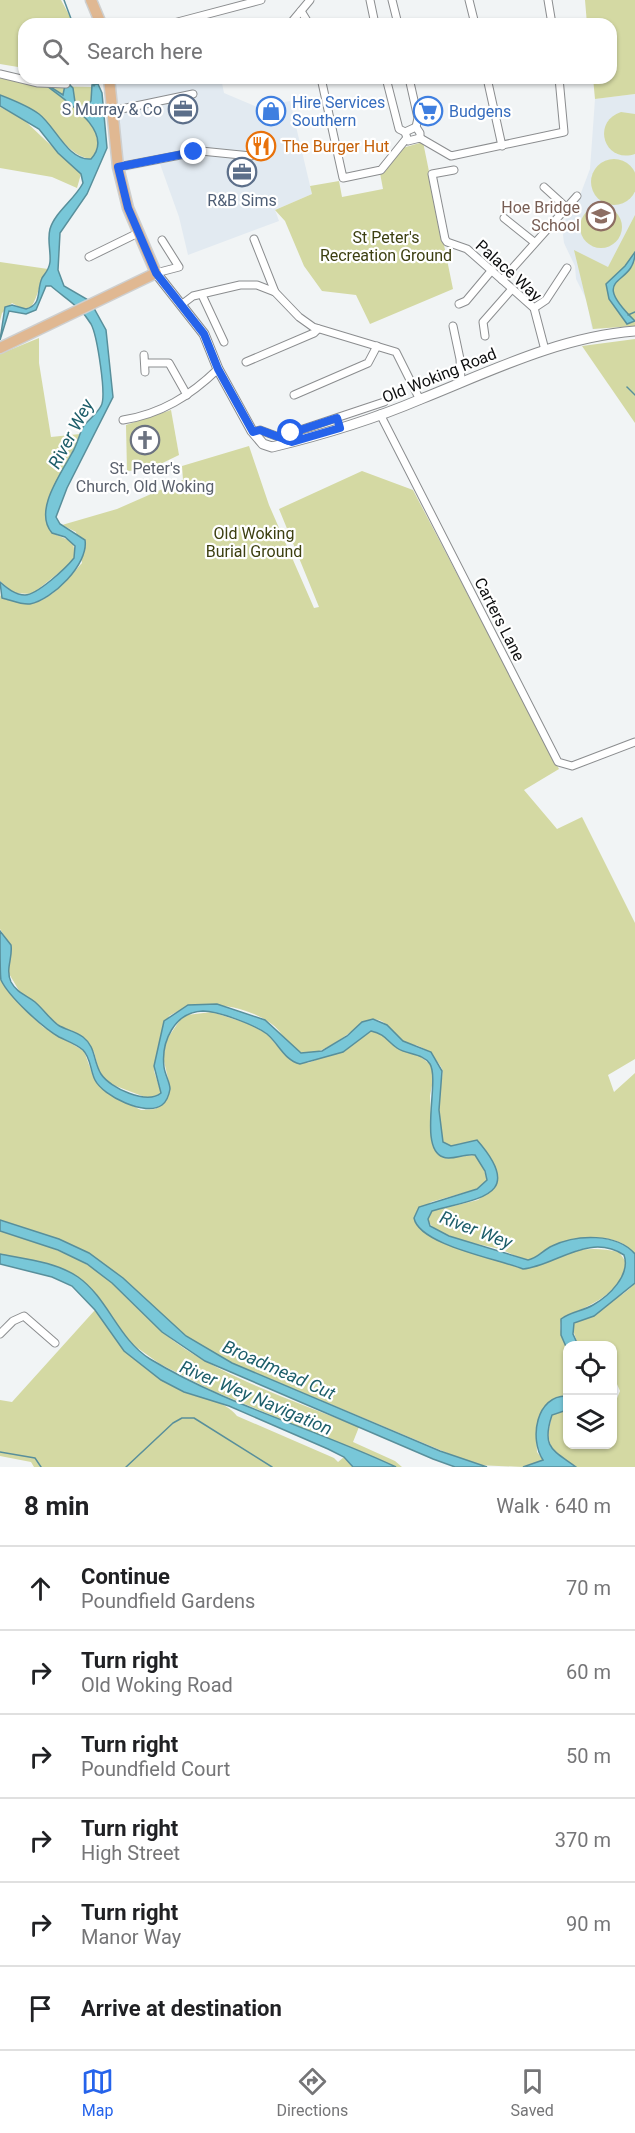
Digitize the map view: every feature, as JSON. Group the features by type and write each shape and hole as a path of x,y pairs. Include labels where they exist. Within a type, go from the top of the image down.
{"main road":[{"path":"91,0 98,18"},
{"path":"110,84 118,167 128,208 156,273 204,334 218,369"},
{"path":"0,348 156,273"},
{"name":"Old Woking Road","path":"218,369 255,435 272,447 338,423 380,414 420,400 461,382 582,338 630,331"}],"street":[{"path":"193,18 261,0"},
{"path":"295,18 310,0"},
{"path":"370,0 374,18"},
{"path":"392,0 396,18"},
{"path":"469,0 474,18"},
{"path":"548,0 551,18"},
{"path":"301,11 305,18"},
{"path":"0,74 18,78"},
{"path":"51,84 66,84"},
{"path":"322,84 343,178 381,170 405,136 416,127 418,118 410,84"},
{"path":"388,84 398,126 405,136 410,141 420,138 446,155 458,155 564,132 560,84"},
{"path":"488,84 502,146"},
{"path":"112,111 193,94"},
{"path":"416,127 420,138"},
{"path":"118,167 201,151 251,156"},
{"name":"Palace Way","path":"454,170 432,174 445,239 447,242 467,249 534,308 545,350"},
{"path":"544,187 566,207"},
{"path":"502,280 577,196"},
{"path":"504,218 534,242"},
{"path":"88,257 97,249 138,232"},
{"path":"254,239 275,292 299,317 318,329 396,352 420,400"},
{"path":"156,273 179,267 162,240"},
{"path":"534,308 546,300 567,268"},
{"path":"459,304 466,302 492,270"},
{"path":"257,285 268,275"},
{"path":"181,305 191,297 240,285 257,285 275,292"},
{"path":"485,336 483,322 512,289"},
{"path":"201,296 224,342"},
{"path":"453,326 460,359 461,382"},
{"path":"246,362 314,333 318,329"},
{"path":"294,395 368,363 377,346"},
{"path":"396,352 402,346"},
{"path":"145,372 144,359 168,363 187,395"},
{"path":"123,420 149,416 187,395 218,369"},
{"path":"338,423 384,402"},
{"name":"Carters Lane","path":"380,414 558,762 572,766 635,741"},
{"path":"0,1334 13,1321 24,1316 55,1343"}],"shaded area":[{"path":"114,84 222,84 224,93 257,107 290,101 312,194 275,210 279,221 188,255 179,217 160,164 126,171 121,168"},
{"name":"Hoe Bridge School","path":"635,94 635,321 592,329 587,301 576,279 575,266 564,243 562,227 570,210 576,206 590,169 595,99"}],"green space":[{"path":"0,0 61,0 71,18 18,18 18,67 0,64"},
{"path":"585,0 635,0 635,94 595,99 594,84 617,84 617,18 586,18"},
{"path":"0,78 18,82 18,84 92,87 91,101 84,117 92,126 96,136 95,153 91,159 75,153 34,111 0,95"},
{"path":"0,107 22,118 81,174 77,188 52,177 0,168"},
{"path":"621,112 635,114 635,154 616,153 609,148 605,140 606,124"},
{"name":"St Peter's Recreation Ground","path":"423,142 453,289 370,324 356,295 322,291 304,266 285,221 275,210 312,194 310,186 339,181 342,197 383,189 380,173 399,149"},
{"path":"614,159 623,161 635,173 635,191 623,203 614,205 605,203 593,191 591,182 593,173 605,161"},
{"path":"601,206 609,207 616,212 621,219 621,235 616,242 609,247 601,248 593,247 586,242 581,235 580,227 581,219 586,212 593,207"},
{"path":"635,215 635,326 593,329 574,250 608,267"},
{"path":"0,262 48,269 48,271 31,307 23,309 12,303 2,313 0,321"},
{"path":"39,338 39,363 51,437 80,434 72,453 52,533 73,542 75,556 71,563 32,594 14,593 0,581 0,354"},
{"path":"635,339 635,423 582,346"},
{"path":"171,410 179,455 148,470 127,471 126,425"},
{"name":"Old Woking Burial Ground","path":"249,446 269,505 314,608 319,607 279,509 362,471 413,490 559,769 524,790 557,829 582,817 635,923 635,1059 608,1075 614,1092 635,1073 635,1254 625,1245 602,1238 564,1245 539,1254 535,1259 525,1259 499,1249 448,1236 432,1226 428,1219 432,1211 478,1200 497,1183 497,1172 462,1143 451,1146 443,1142 439,1111 439,1092 443,1075 441,1066 426,1051 403,1041 379,1020 364,1023 324,1049 302,1053 293,1049 277,1028 249,1012 236,1008 207,1005 180,1010 169,1016 154,1071 161,1093 150,1099 108,1083 99,1071 94,1052 75,1032 61,1027 21,994 8,972 11,946 0,929 0,595 2,598 20,602 37,602 52,594 72,575 82,563 76,532 62,525 117,509 183,480 182,466"},
{"path":"0,978 16,1000 43,1027 84,1051 93,1076 115,1097 141,1110 155,1109 163,1104 170,1087 163,1057 167,1039 180,1020 187,1015 212,1012 249,1024 267,1034 286,1056 308,1063 351,1046 371,1031 385,1035 395,1047 418,1055 430,1064 434,1074 430,1096 432,1141 446,1158 475,1155 481,1161 487,1180 477,1189 431,1202 414,1218 472,1252 523,1269 570,1252 586,1249 619,1252 626,1262 623,1273 611,1290 583,1309 563,1317 561,1321 560,1329 565,1341 563,1398 536,1432 537,1452 543,1460 523,1467 476,1465 232,1363 186,1336 123,1278 89,1253 59,1239 0,1220"},
{"path":"0,1231 54,1249 92,1268 104,1276 163,1332 185,1349 226,1372 270,1392 359,1427 353,1442 395,1461 402,1467 396,1467 213,1391 160,1364 132,1344 91,1289 41,1262 0,1254"},
{"path":"635,1283 635,1467 576,1467 552,1451 548,1435 552,1415 563,1411 563,1449 617,1449 617,1398 620,1391 617,1384 617,1341 577,1341 572,1327 583,1317 628,1290"},
{"path":"95,1310 133,1357 169,1384 226,1406 237,1416 334,1458 338,1462 344,1457 353,1467 34,1467 31,1462 0,1456 0,1400 12,1402"}],"water":[{"path":"45,84 63,95 65,84 69,84 73,88 75,102 84,109 91,101 92,85 98,84 102,93 107,148 87,194 60,233 58,270 64,286 90,301 106,330 113,397 67,488 56,517 60,524 85,540 81,560 67,580 58,588 39,601 27,604 2,598 0,582 18,594 30,594 51,580 74,558 75,546 65,537 52,533 47,524 47,504 83,427 101,406 103,391 98,352 91,324 78,308 51,286 46,286 36,310 26,314 9,311 0,340 5,307 12,305 26,309 35,304 40,283 50,265 50,229 56,217 83,183 81,174 58,153 39,129 0,106 0,95 39,114 69,149 83,158 91,159 97,148 97,136 91,124"},
{"path":"635,252 633,263 613,288 614,295 621,306 635,321 627,324 609,299 606,284 625,266"},
{"path":"0,931 11,945 9,977 13,986 35,1002 58,1025 80,1035 87,1041 98,1069 112,1085 138,1096 155,1096 161,1093 154,1066 164,1021 188,1005 217,1004 265,1020 301,1053 322,1051 347,1036 362,1022 373,1019 387,1025 403,1041 431,1052 442,1071 439,1110 443,1142 451,1146 477,1140 491,1159 497,1173 497,1184 490,1192 479,1198 432,1211 428,1219 430,1226 449,1236 528,1260 549,1248 573,1239 596,1238 618,1242 635,1254 635,1283 594,1316 574,1323 573,1334 576,1341 564,1341 561,1335 561,1319 593,1305 612,1290 624,1270 624,1255 611,1249 598,1247 572,1252 535,1267 523,1269 461,1250 430,1236 419,1228 414,1218 419,1207 477,1189 487,1180 485,1171 475,1155 446,1158 436,1151 431,1128 432,1073 427,1060 401,1050 376,1032 371,1031 343,1052 300,1064 290,1059 267,1034 254,1027 218,1013 203,1011 193,1013 177,1023 167,1039 164,1067 170,1089 166,1100 155,1108 136,1107 115,1098 100,1086 95,1080 88,1057 83,1050 44,1026 11,995 1,980"},
{"name":"Broadmead Cut","path":"0,1220 59,1239 89,1253 123,1278 186,1336 232,1363 440,1451 487,1467 455,1467 433,1459 205,1361 162,1332 112,1283 87,1264 58,1250 0,1231"},
{"path":"0,1254 51,1264 78,1277 97,1296 129,1341 139,1351 179,1375 209,1390 396,1467 353,1467 344,1457 328,1449 229,1406 184,1392 161,1380 124,1351 95,1310 72,1286 52,1277 0,1264"},
{"path":"563,1397 563,1411 552,1415 549,1441 555,1452 576,1467 523,1467 543,1460 536,1441 538,1420 542,1410 556,1398"}],"waterway":[{"path":"64,0 71,18"},
{"path":"628,315 635,312"},
{"path":"627,387 635,395"},
{"path":"126,1467 173,1423 182,1418 194,1418 272,1467"},
{"path":"0,1452 35,1458 41,1467"}],"place":[{"name":"S Murray & Co","path":"183,109"},
{"name":"Hire Services Southern","path":"271,111"},
{"name":"Budgens","path":"428,111"},
{"name":"The Burger Hut","path":"261,146"},
{"name":"R&B Sims","path":"242,172"},
{"name":"Hoe Bridge School","path":"601,216"},
{"name":"St. Peter's Church, Old Woking","path":"145,440"}],"route":[{"path":"194,152 118,167 128,208 156,273 204,334 218,369 253,432 260,430 287,438 292,442 340,428 337,418 291,433"}],"water label":[{"name":"River Wey","path":"71,434"},
{"name":"River Wey","path":"476,1230"},
{"name":"River Wey Navigation","path":"256,1398"}]}
